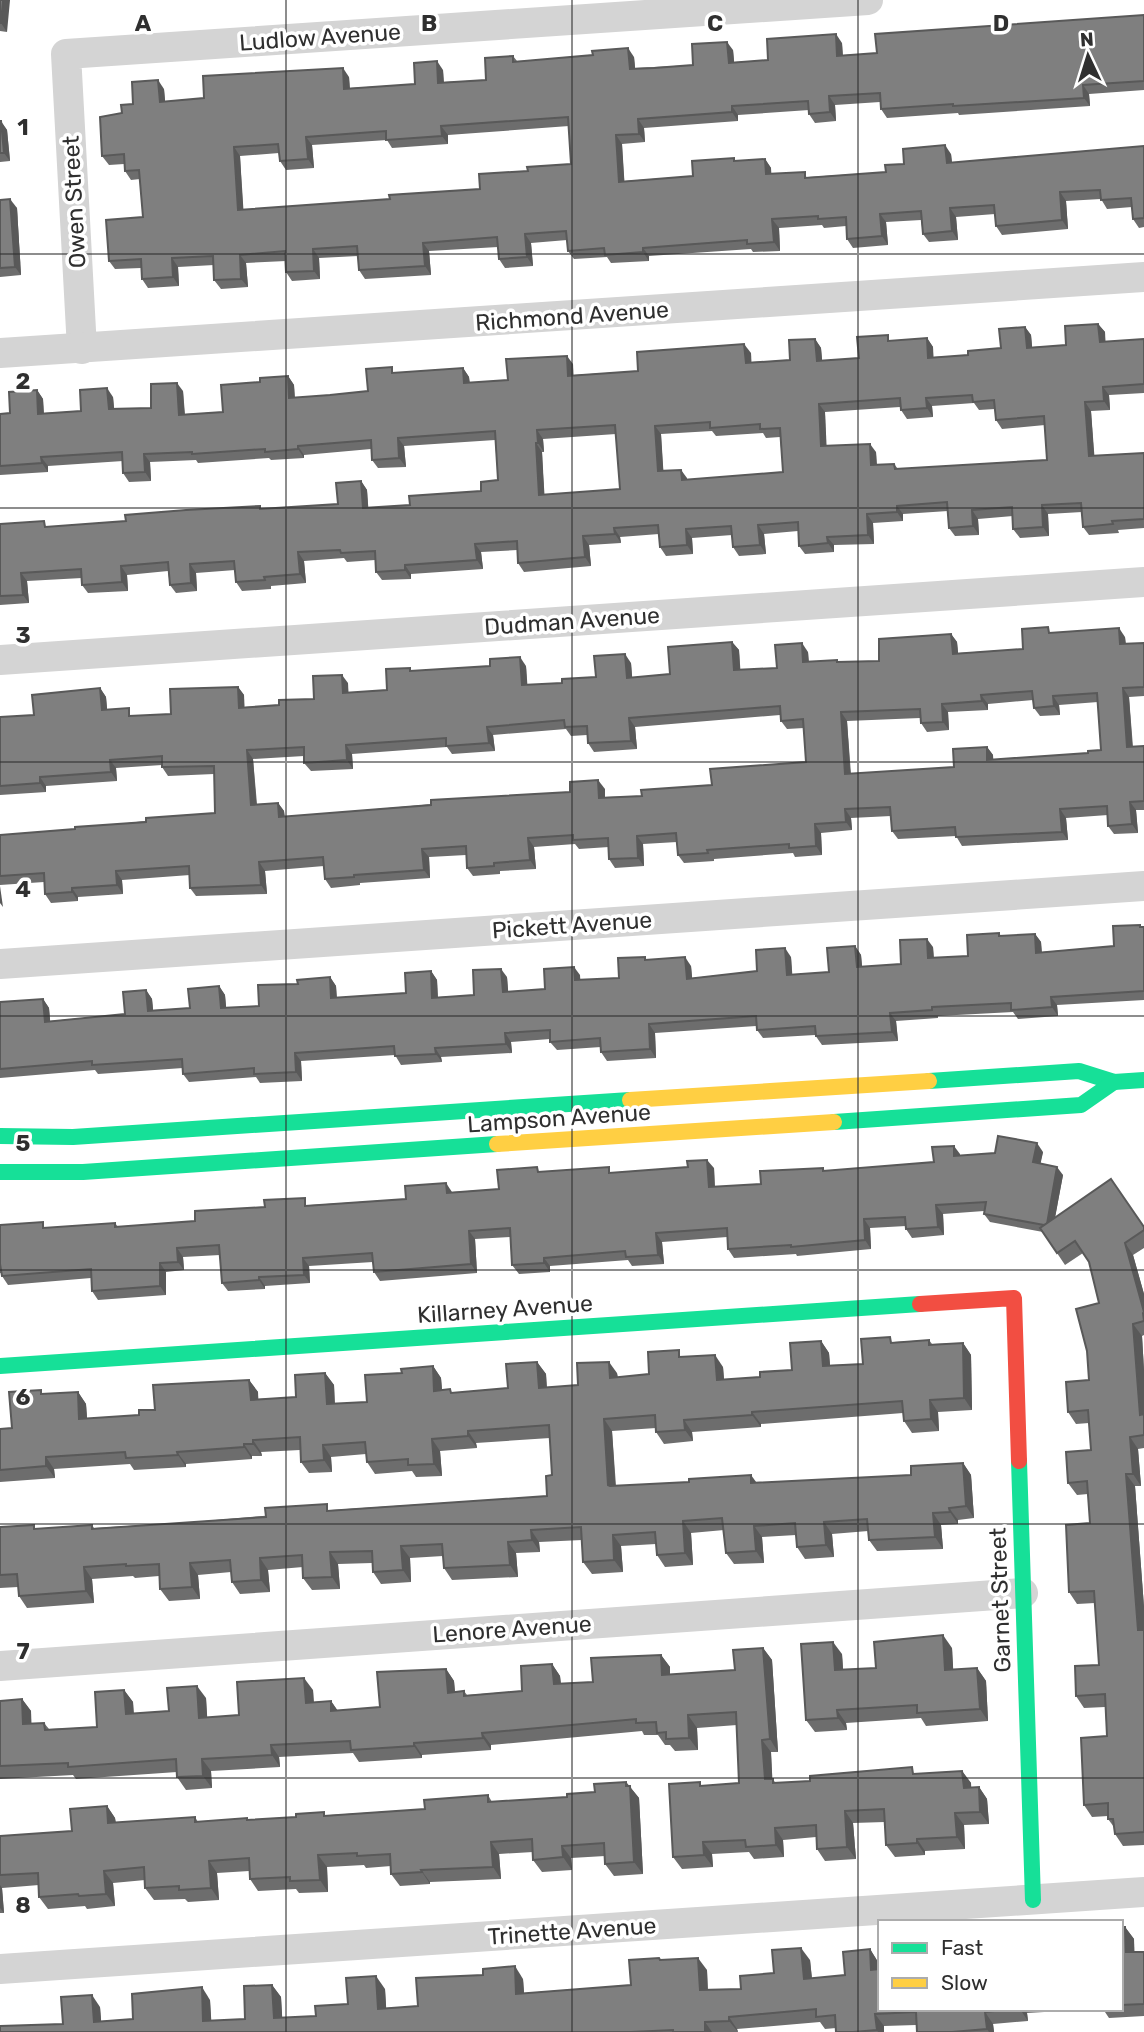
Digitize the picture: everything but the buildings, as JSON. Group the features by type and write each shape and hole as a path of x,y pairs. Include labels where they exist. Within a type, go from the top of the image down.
{"main road":[{"name":"Lampson Avenue","path":"0,1136 99,1136 1079,1071 1114,1082 1144,1080"},
{"name":"Lampson Avenue","path":"0,1172 83,1172 1081,1105 1114,1082"},
{"name":"Killarney Avenue","path":"0,1366 1014,1298"},
{"name":"Garnet Street","path":"1014,1298 1033,1900"}],"street":[{"name":"Ludlow Avenue","path":"66,54 868,0"},
{"name":"Owen Street","path":"66,54 82,349"},
{"name":"Richmond Avenue","path":"0,354 1144,277"},
{"name":"Dudman Avenue","path":"0,660 1144,582"},
{"name":"Pickett Avenue","path":"0,964 1144,886"},
{"name":"Lenore Avenue","path":"0,1666 1023,1593"},
{"name":"Trinette Avenue","path":"0,1969 1144,1892"}],"traffic: fast":[{"path":"929,1081 1079,1071 1114,1082 1144,1080"},
{"path":"834,1122 1081,1105 1114,1082"},
{"path":"0,1136 73,1137 630,1100"},
{"path":"0,1172 83,1172 497,1144"},
{"path":"0,1366 920,1304"},
{"path":"1019,1461 1033,1900"}],"traffic: slow":[{"path":"630,1100 929,1081"},
{"path":"497,1144 834,1122"}],"traffic: jam":[{"path":"920,1304 1014,1298 1019,1461"}]}
